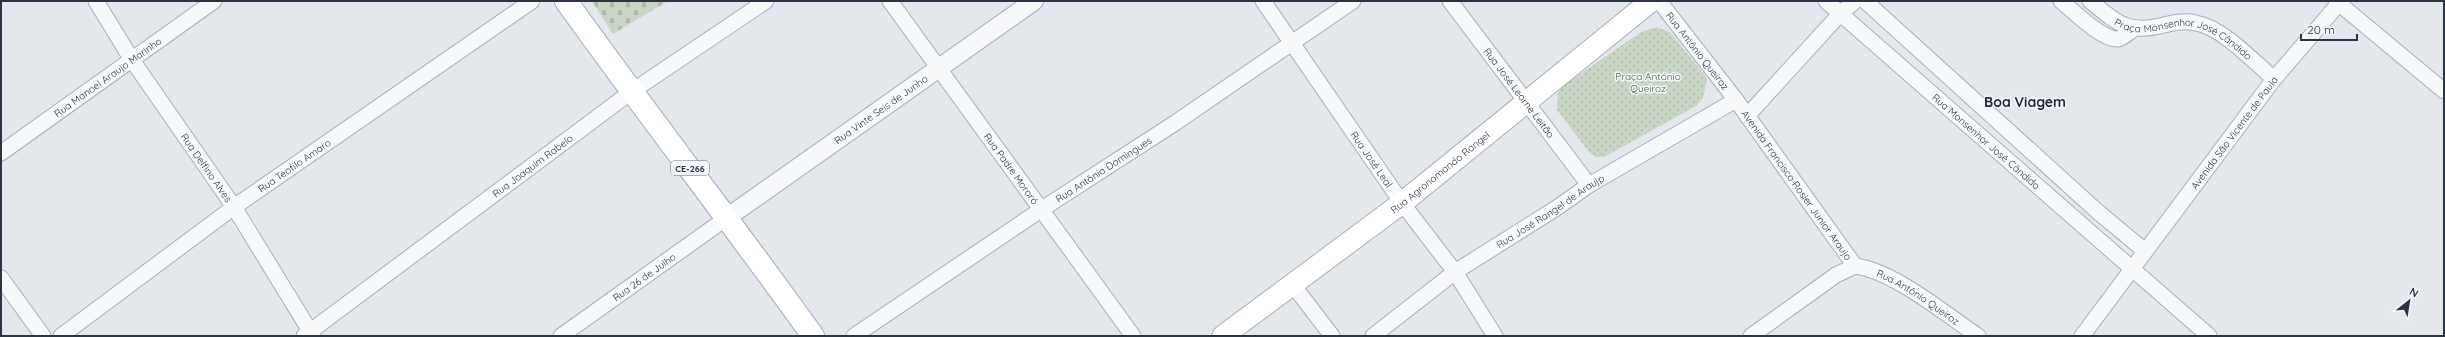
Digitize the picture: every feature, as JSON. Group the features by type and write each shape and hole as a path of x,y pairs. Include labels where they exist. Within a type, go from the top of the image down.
{"main road":[{"name":"CE-266","path":"566,1 631,92 728,217 813,336"},
{"name":"Rua Agronomando Rangel","path":"1223,336 1402,203 1524,102 1651,1"}],"street":[{"name":"Rua Delfino Alves","path":"96,1 132,60 234,207 309,334"},
{"name":"Rua Manoel Araujo Marinho","path":"1,153 214,1"},
{"name":"Rua Teofilo Amaro","path":"61,336 234,207 532,1"},
{"name":"Rua Joaquim Rabelo","path":"309,334 631,92 766,1"},
{"name":"Rua Padre Mororó","path":"890,1 1133,336"},
{"name":"Rua Vinte Seis de Junho","path":"728,217 1034,1"},
{"name":"Rua José Leal","path":"1263,1 1402,203 1455,272 1495,336"},
{"name":"Rua Antônio Domingues","path":"854,336 1042,209 1175,123 1291,42 1353,1"},
{"name":"Rua José Leorne Leitão","path":"1450,1 1524,102 1589,185"},
{"name":"Rua Antônio Queiroz","path":"1659,1 1736,100"},
{"name":"Rua Monsenhor José Cândido","path":"1826,1 2209,336"},
{"path":"1747,116 1840,14 1854,1"},
{"name":"Rua Monsenhor José Cândido","path":"1864,1 2098,212 2145,251"},
{"path":"2061,1 2094,28 2112,38 2120,39 2134,29"},
{"name":"Praça Monsenhor José Cândido","path":"2090,1 2114,21 2134,29 2146,29 2185,21 2206,25 2226,38 2274,79"},
{"path":"2339,2 2444,91"},
{"name":"Avenida São Vicente de Paula","path":"2133,268 2274,79 2339,2"},
{"name":"Avenida Francisco Rosier Junior Araujo","path":"1736,100 1855,266 1836,275 1751,336"},
{"name":"Rua José Rangel de Araujp","path":"1373,336 1455,272 1589,185 1736,100"},
{"name":"Rua 26 de Julho","path":"563,335 728,217"},
{"name":"Rua Antônio Queiroz","path":"1855,266 1876,271 1897,282 1978,336"},
{"path":"2082,336 2133,268"},
{"path":"1,278 43,336"},
{"path":"1293,285 1332,336"}],"green space":[{"path":"592,1 668,1 613,34"},
{"name":"Praça António Queiroz","path":"1656,27 1670,32 1707,78 1703,98 1696,106 1604,157 1596,157 1589,152 1557,110 1558,93 1563,86 1641,32"}],"district":[{"name":"Boa Viagem","path":"2025,102"}]}
